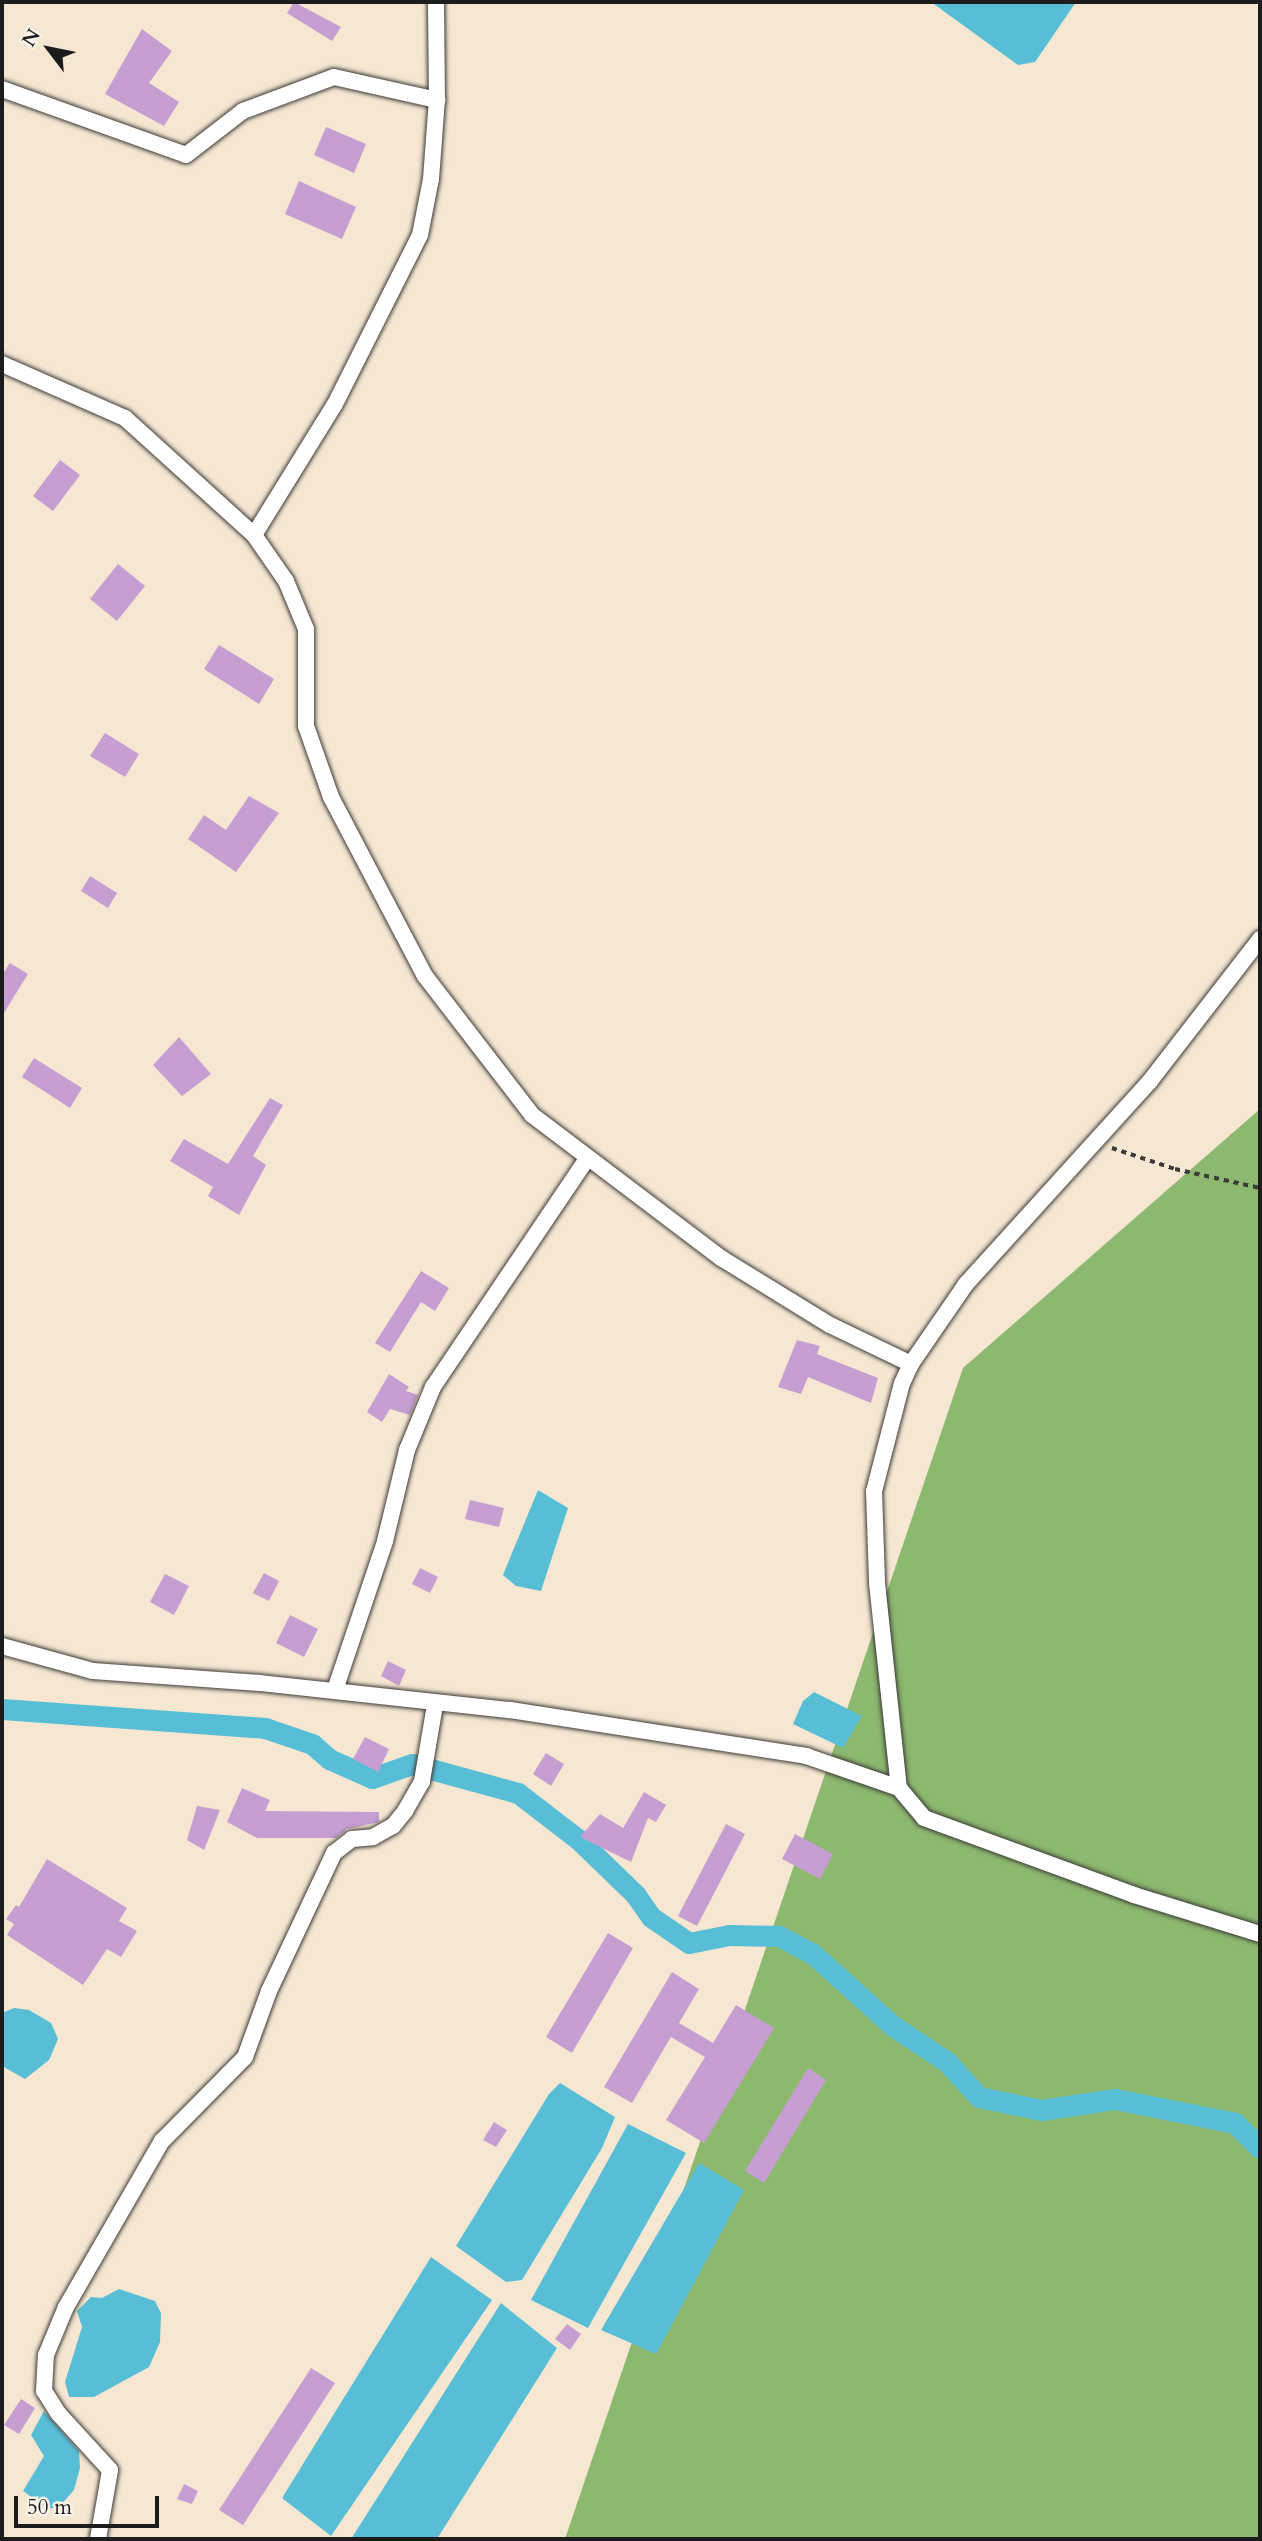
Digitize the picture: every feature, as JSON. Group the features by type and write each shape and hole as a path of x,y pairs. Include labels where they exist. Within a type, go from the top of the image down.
{"street":[{"path":"254,535 335,404 421,235 431,179 437,100 436,2"},
{"path":"2,89 186,155 243,111 334,77 437,100"},
{"path":"2,364 125,418 254,535 286,581 306,629 306,726 331,797 425,976 532,1115 586,1160 721,1258 830,1325 911,1364"},
{"path":"899,1788 877,1583 874,1491 902,1383 911,1364 966,1284 1097,1143 1237,976 1260,939"},
{"path":"335,1690 385,1541 407,1450 433,1387 586,1160"},
{"path":"2,1646 93,1671 335,1690 435,1705 510,1710 806,1756 899,1788 924,1818 1134,1895 1260,1934"},
{"path":"98,2539 110,2470 58,2413 44,2392 46,2355 66,2307 162,2141 245,2057 269,1991 334,1853 352,1839 373,1837 393,1826 405,1811 422,1780 435,1705"}],"path":[{"path":"1097,1143 1175,1169 1260,1188"}],"green space":[{"path":"1260,1109 1260,2539 565,2539 963,1368"}],"water":[{"path":"931,2 1076,2 1035,62 1018,65"},
{"path":"538,1490 568,1508 541,1591 516,1586 503,1575"},
{"path":"814,1692 862,1716 843,1748 793,1724 803,1701"},
{"path":"14,2008 29,2010 51,2023 58,2039 49,2060 25,2079 2,2066 2,2013"},
{"path":"560,2083 615,2117 602,2148 522,2280 506,2282 456,2246 549,2094"},
{"path":"628,2124 686,2153 588,2328 531,2300"},
{"path":"699,2163 744,2190 656,2354 601,2330"},
{"path":"431,2257 492,2300 331,2536 282,2498"},
{"path":"119,2289 155,2301 161,2313 160,2342 149,2367 94,2397 69,2397 65,2382 82,2327 77,2311 91,2297 102,2298"},
{"path":"501,2303 557,2348 437,2539 351,2539"},
{"path":"44,2411 79,2451 80,2468 74,2490 59,2507 48,2509 23,2491 44,2456 31,2435"}],"building":[{"path":"294,2 341,27 332,41 287,13"},
{"path":"142,29 172,51 149,83 179,102 164,126 105,94"},
{"path":"326,127 366,144 354,173 314,155"},
{"path":"299,181 356,207 342,239 285,214"},
{"path":"60,460 80,475 53,511 33,496"},
{"path":"118,564 145,586 117,621 90,599"},
{"path":"219,645 274,679 259,704 204,669"},
{"path":"105,733 139,754 125,777 90,756"},
{"path":"249,796 279,813 236,872 188,839 204,815 226,830"},
{"path":"90,876 117,893 108,908 81,891"},
{"path":"10,963 28,974 2,1016 2,975"},
{"path":"179,1037 211,1074 182,1096 153,1065"},
{"path":"34,1058 82,1088 70,1108 22,1077"},
{"path":"270,1098 283,1105 253,1156 266,1165 239,1215 208,1196 213,1187 170,1161 184,1139 228,1164"},
{"path":"421,1271 449,1288 435,1311 421,1302 390,1352 375,1343"},
{"path":"797,1340 820,1346 817,1354 878,1378 871,1403 808,1377 801,1394 778,1387"},
{"path":"389,1374 409,1387 406,1391 418,1395 410,1415 390,1409 382,1422 367,1412"},
{"path":"470,1500 504,1508 499,1527 465,1519"},
{"path":"420,1568 438,1577 430,1593 412,1584"},
{"path":"264,1573 279,1581 269,1601 253,1593"},
{"path":"165,1574 189,1586 174,1615 150,1602"},
{"path":"290,1615 318,1629 304,1657 276,1643"},
{"path":"388,1661 406,1670 399,1686 381,1676"},
{"path":"365,1737 389,1749 378,1772 353,1759"},
{"path":"546,1753 564,1764 551,1786 533,1774"},
{"path":"242,1788 270,1800 265,1811 379,1812 379,1822 347,1829 336,1838 257,1838 227,1822"},
{"path":"644,1792 666,1805 656,1822 648,1818 631,1862 580,1837 600,1814 623,1828"},
{"path":"197,1806 220,1810 204,1850 187,1840"},
{"path":"726,1824 745,1834 697,1926 678,1916"},
{"path":"795,1834 833,1854 820,1879 782,1859"},
{"path":"47,1859 127,1908 119,1921 137,1931 121,1957 107,1949 83,1985 7,1935 14,1924 6,1919 16,1905 19,1907"},
{"path":"608,1933 633,1948 572,2053 546,2037"},
{"path":"672,1972 699,1989 679,2023 713,2043 736,2005 774,2028 704,2143 666,2120 705,2057 671,2037 632,2103 604,2087"},
{"path":"808,2068 826,2080 764,2183 745,2171"},
{"path":"494,2122 507,2130 496,2147 483,2140"},
{"path":"567,2324 581,2334 570,2350 555,2339"},
{"path":"311,2368 335,2383 243,2525 219,2510"},
{"path":"21,2399 35,2408 19,2434 4,2425"},
{"path":"184,2484 198,2491 192,2504 177,2499"}],"waterway":[{"path":"2,1709 265,1728 312,1744 329,1759 372,1778 412,1764 518,1793 579,1840 635,1894 651,1917 689,1943 729,1935 779,1936 813,1954 893,2026 947,2062 979,2097 1041,2110 1115,2099 1235,2123 1260,2148"}]}
